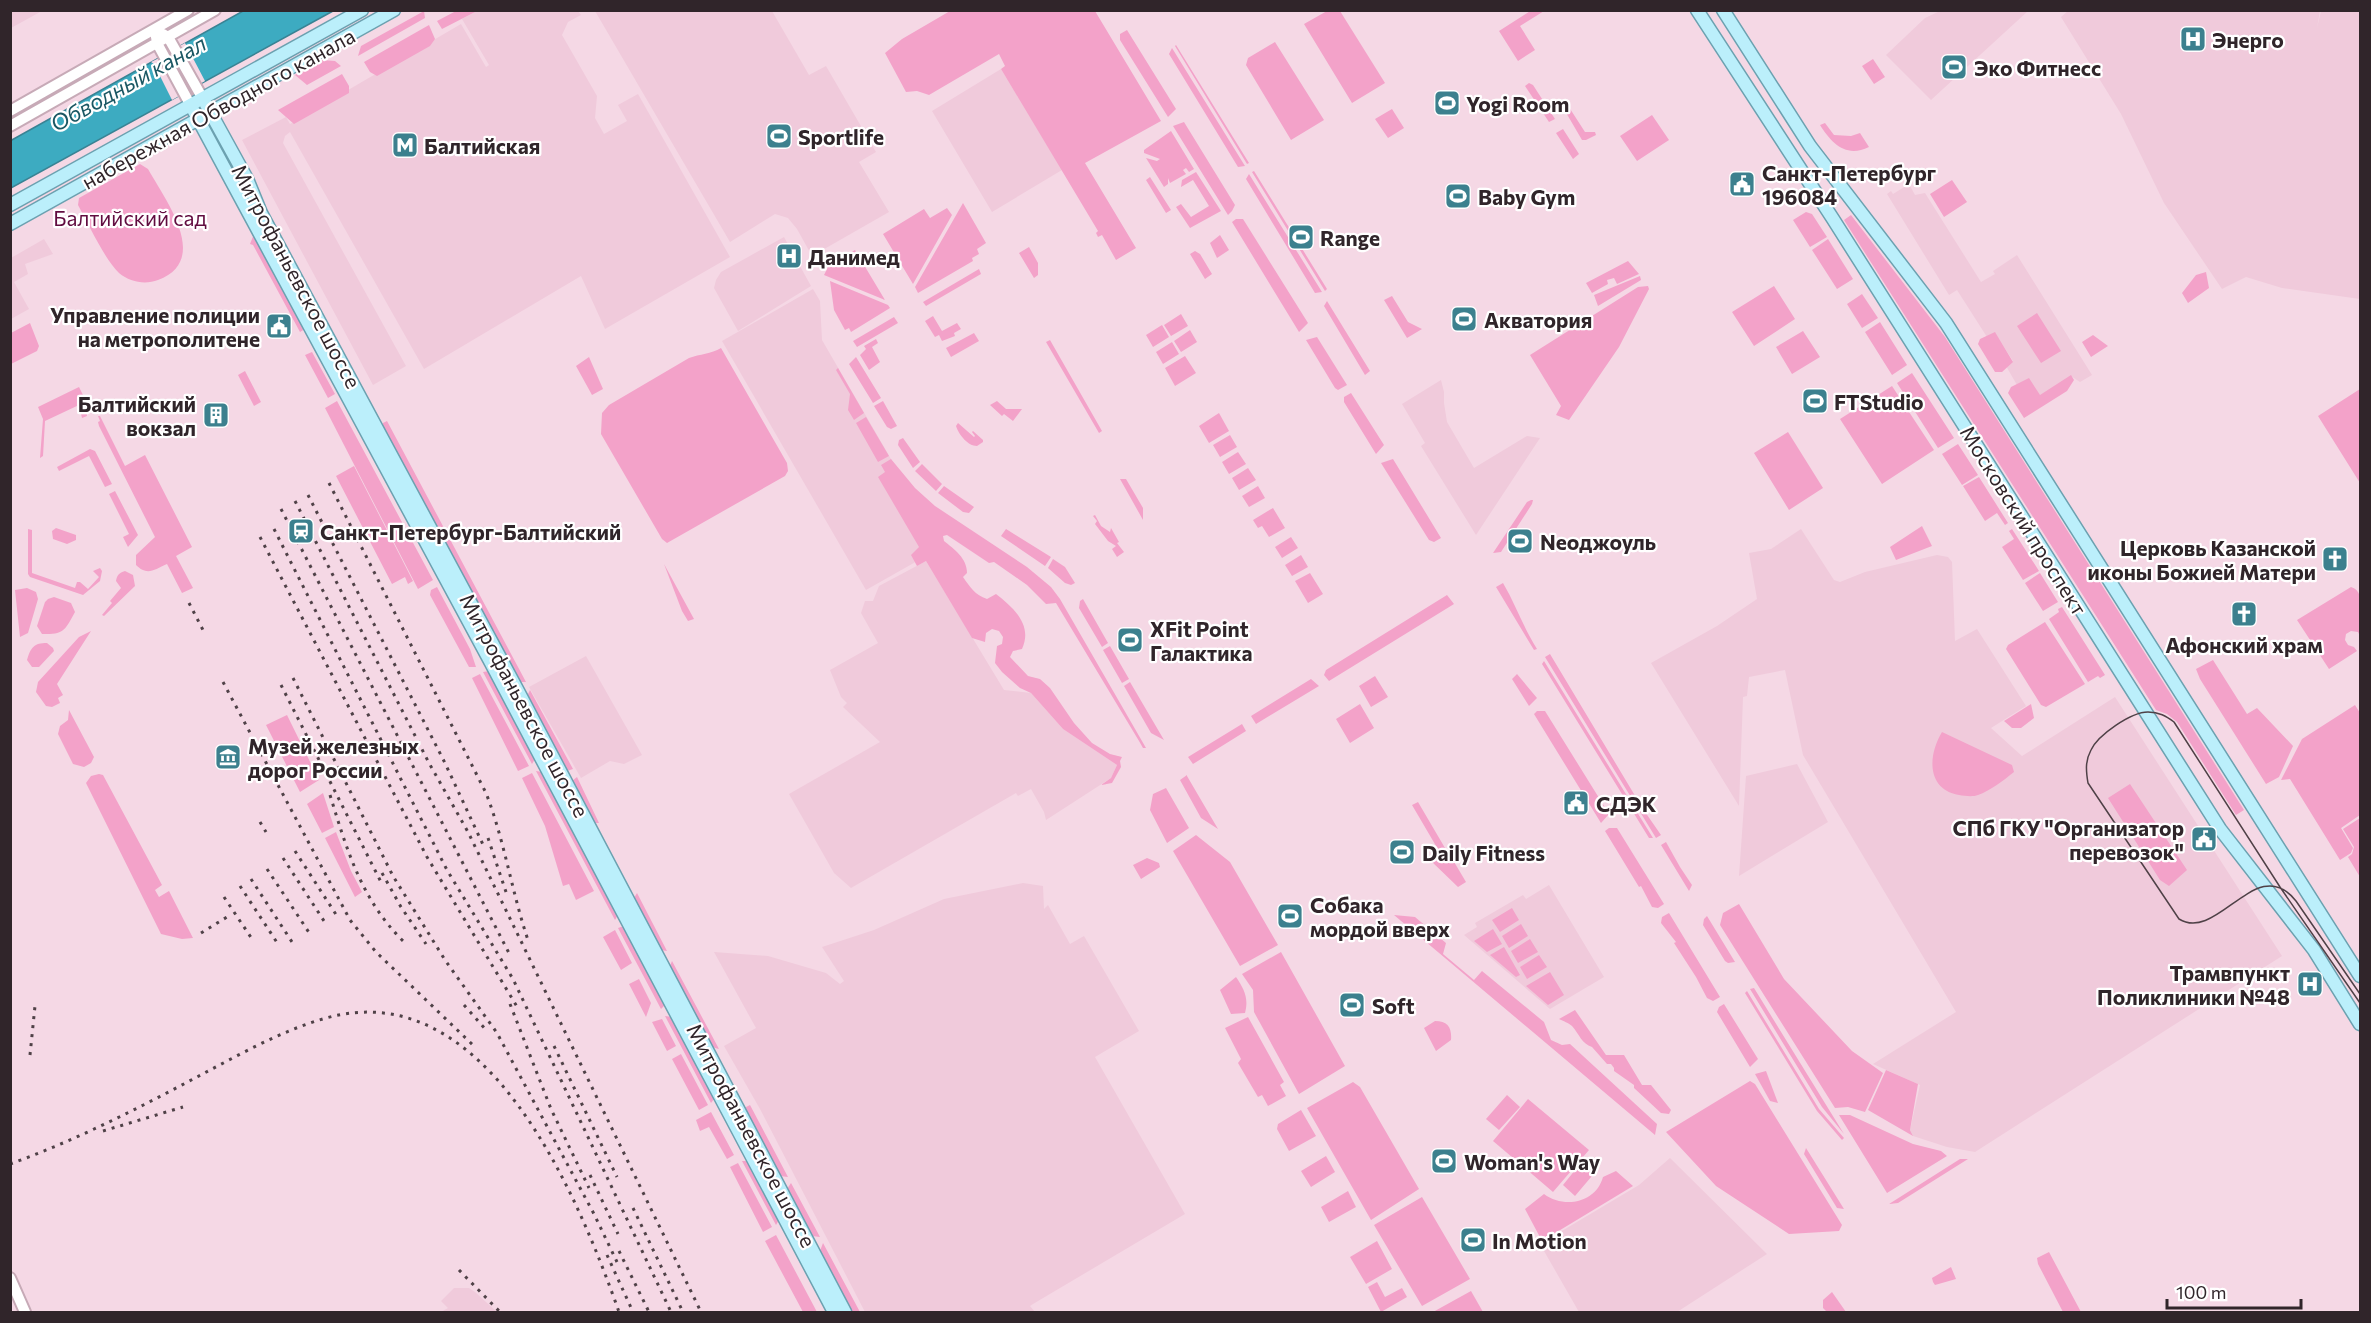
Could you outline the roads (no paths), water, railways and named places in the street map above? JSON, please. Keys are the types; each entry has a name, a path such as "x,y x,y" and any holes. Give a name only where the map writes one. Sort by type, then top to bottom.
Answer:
{"main road":[{"path":"10,111 188,10"},
{"path":"10,126 215,10"},
{"name":"набережная Обводного канала","path":"12,210 197,102 362,10"},
{"name":"набережная Обводного канала","path":"12,210 199,120 394,10"},
{"name":"Московский проспект","path":"1696,10 1833,219 2220,829 2314,950 2361,1024"},
{"name":"Московский проспект","path":"1723,10 1810,146 1946,323 2361,976"},
{"path":"155,29 168,37 175,49 195,87 197,102"},
{"path":"155,29 157,43 184,93 197,102"},
{"name":"Митрофаньевское шоссе","path":"197,102 210,114 247,178 272,232 845,1312"},
{"name":"Митрофаньевское шоссе","path":"197,102 199,120 486,654 834,1312"},
{"path":"10,1278 25,1312"}],"water":[{"name":"Обводный канал","path":"243,11 333,11 11,188 10,141"}],"tram line":[{"path":"2360,994 2296,901 2281,888 2267,886 2252,891 2208,919 2194,923 2179,919 2088,783 2086,770 2088,758 2100,738 2124,720 2141,713 2159,714 2174,722 2280,887 2360,1003"}],"railway":[{"path":"329,483 486,793 529,943"},
{"path":"308,495 445,763 485,849"},
{"path":"295,501 429,763 468,832 701,1312"},
{"path":"281,509 511,957"},
{"path":"274,529 447,870 513,979 671,1312"},
{"path":"260,537 427,857 519,1010"},
{"path":"189,603 203,630"},
{"path":"293,678 393,876 445,960 497,1033 594,1214 617,1262"},
{"path":"223,682 350,920 376,952 474,1046"},
{"path":"281,685 381,882"},
{"path":"330,795 357,873 376,908 403,941"},
{"path":"260,822 266,832"},
{"path":"488,838 507,895"},
{"path":"295,851 337,916"},
{"path":"283,858 326,924"},
{"path":"267,869 310,934"},
{"path":"382,873 426,944"},
{"path":"251,879 294,945"},
{"path":"240,886 278,944"},
{"path":"224,897 252,939"},
{"path":"201,933 227,917"},
{"path":"510,1004 551,1109 589,1188"},
{"path":"464,1005 487,1031"},
{"path":"30,1055 35,1006"},
{"path":"10,1164 104,1124 275,1037 309,1023 326,1018 383,1013 434,1029 479,1061 517,1105 551,1156 579,1211 619,1312"},
{"path":"554,1046 617,1177"},
{"path":"103,1131 183,1107"},
{"path":"590,1175 618,1234"},
{"path":"633,1208 683,1312"},
{"path":"619,1251 649,1312"},
{"path":"607,1255 633,1312"},
{"path":"459,1270 500,1312"}],"place":[{"name":"Энерго","path":"2193,39"},
{"name":"Эко Фитнесс","path":"1954,67"},
{"name":"Yogi Room","path":"1447,103"},
{"name":"Sportlife","path":"779,136"},
{"name":"Балтийская","path":"405,145"},
{"name":"Санкт-Петербург 196084","path":"1742,184"},
{"name":"Baby Gym","path":"1458,196"},
{"name":"Range","path":"1301,237"},
{"name":"Данимед","path":"789,256"},
{"name":"Акватория","path":"1464,319"},
{"name":"Управление полиции на метрополитене","path":"279,326"},
{"name":"FTStudio","path":"1815,401"},
{"name":"Балтийский вокзал","path":"216,415"},
{"name":"Санкт-Петербург-Балтийский","path":"301,531"},
{"name":"Neoджоуль","path":"1520,541"},
{"name":"Церковь Казанской иконы Божией Матери","path":"2335,559"},
{"name":"Афонский храм","path":"2244,614"},
{"name":"XFit Point Галактика","path":"1130,640"},
{"name":"Музей железных дорог России","path":"228,757"},
{"name":"СДЭК","path":"1576,803"},
{"name":"СПб ГКУ \"Организатор перевозок\"","path":"2204,839"},
{"name":"Daily Fitness","path":"1402,852"},
{"name":"Собака мордой вверх","path":"1290,916"},
{"name":"Трамвпункт Поликлиники №48","path":"2310,984"},
{"name":"Soft","path":"1352,1005"},
{"name":"Woman's Way","path":"1444,1161"},
{"name":"In Motion","path":"1473,1240"}],"park label":[{"name":"Балтийский сад","path":"130,217"}]}
